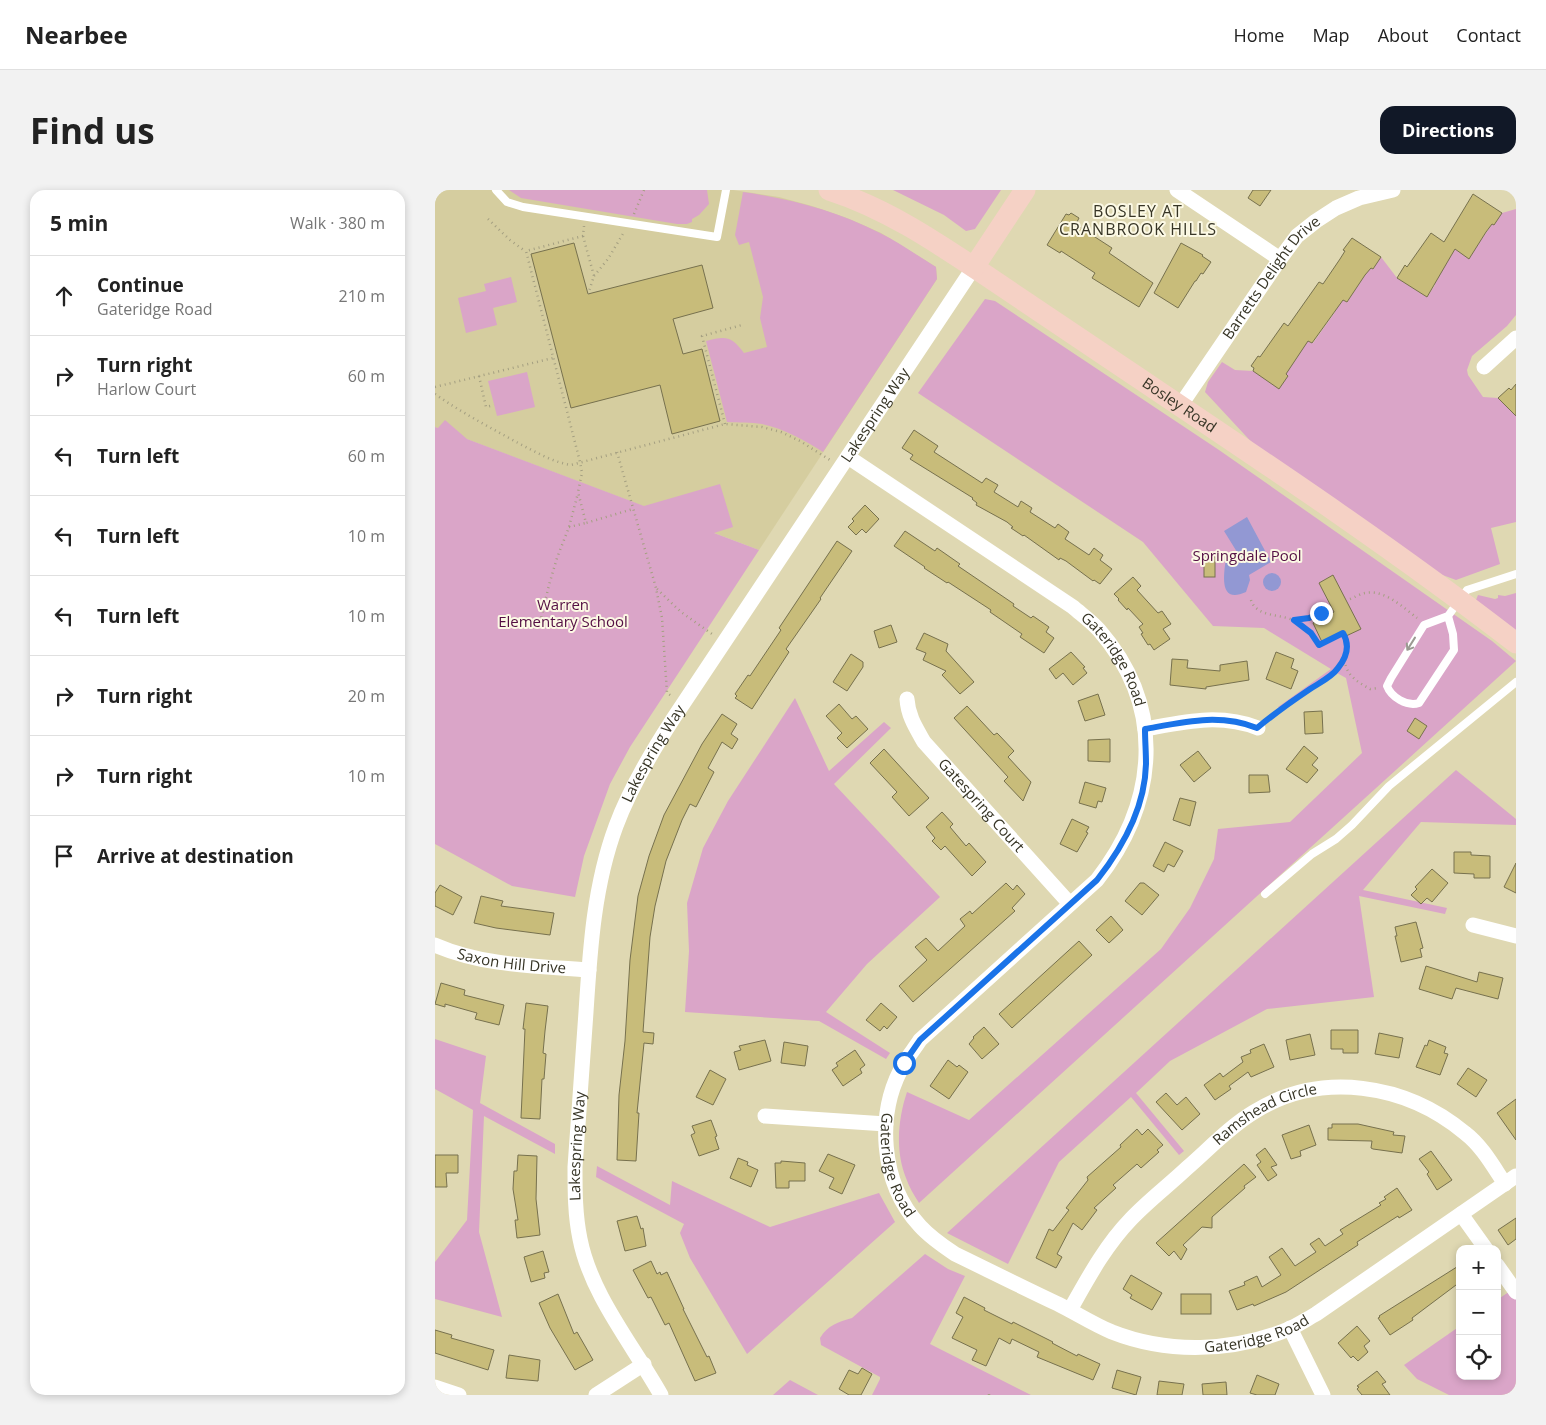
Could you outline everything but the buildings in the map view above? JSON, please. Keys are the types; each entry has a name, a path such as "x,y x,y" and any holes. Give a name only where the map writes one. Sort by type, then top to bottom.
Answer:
{"street":[{"name":"Bosley Road","path":"829,190 899,220 974,268 1378,540 1454,608 1516,644"},
{"name":"Lakespring Way","path":"661,1395 644,1364 603,1300 591,1273 581,1241 575,1206 575,1167 589,970 597,898 605,860 616,826 649,756 1025,190"},
{"path":"1177,190 1279,259"},
{"name":"Barretts Delight Drive","path":"1180,406 1279,259 1297,236 1336,208 1359,198 1393,190"},
{"path":"1484,366 1516,338"},
{"name":"Gateridge Road","path":"845,462 1073,607 1098,629 1115,651 1129,677 1139,703 1145,729 1146,765 1135,816 1113,859 1097,880 920,1040 904,1063 895,1082 886,1124 888,1163 894,1184 904,1204 919,1225 936,1242 955,1254 1111,1332 1170,1346 1200,1348 1231,1345 1262,1338 1290,1328 1316,1314 1510,1180"},
{"name":"Gatespring Court","path":"907,699 908,710 913,723 924,742 1070,904"},
{"path":"1145,729 1208,719 1231,720 1257,728"},
{"path":"1473,925 1516,936"},
{"name":"Saxon Hill Drive","path":"435,945 473,957 507,964 589,970"},
{"name":"Ramshead Circle","path":"1070,1310 1110,1244 1131,1219 1230,1129 1255,1111 1284,1098 1314,1088 1348,1086 1383,1091 1414,1101 1441,1115 1467,1134 1510,1180"},
{"path":"765,1116 886,1124"},
{"path":"1461,1214 1482,1245"},
{"path":"1501,1271 1516,1292"},
{"path":"1290,1328 1323,1395"},
{"path":"596,1395 644,1364"},
{"path":"435,1387 459,1395"}],"lane":[{"path":"497,190 507,202 523,207 717,237 725,190"},
{"path":"1454,608 1454,650 1419,703 1408,704 1389,693 1387,686 1426,624 1454,608 1467,590 1516,574"},
{"path":"1265,894 1312,854 1336,839 1389,786 1516,682"}],"path":[{"path":"588,294 594,276 608,259 630,224 644,190"},
{"path":"585,217 583,236 594,276"},
{"path":"488,219 510,240 526,251 581,462 582,473 578,492 569,527 557,558 539,627"},
{"path":"526,251 583,236"},
{"path":"725,424 702,336 741,325"},
{"path":"435,387 553,358"},
{"path":"479,376 487,407 494,405"},
{"path":"435,394 464,414 546,458 562,464 571,465 725,424 781,432 845,462"},
{"path":"617,452 656,588 662,618 667,693 683,704"},
{"path":"578,492 586,523"},
{"path":"569,527 633,509"},
{"path":"656,588 681,612 724,642"},
{"path":"1350,599 1365,593 1376,592 1387,597 1426,624"},
{"path":"1251,600 1255,607 1264,613 1294,620 1309,618 1330,609"},
{"path":"1294,620 1311,633 1319,645 1343,633 1348,647 1345,666 1355,680 1370,689 1387,686"},
{"path":"1257,728 1277,711 1337,670 1345,659"}],"shaded area":[{"path":"435,190 733,190 779,197 847,218 881,233 936,267 937,279 759,550 435,427"}],"green space":[{"path":"509,190 707,190 709,204 699,215 692,219 692,222 677,224 521,198"},
{"path":"893,190 1001,190 975,229 966,231 944,215"},
{"path":"743,192 796,202 847,218 902,245 936,267 937,279 823,452 794,435 770,426 758,423 727,422 706,341 719,338 732,340 744,353 767,347 760,318 763,297 749,242 739,245 735,235"},
{"path":"1516,209 1516,315 1507,326 1472,356 1467,370 1468,375 1483,397 1498,398 1516,416 1516,522 1491,528 1500,564 1456,580 1437,573 1257,448 1205,392 1208,382 1222,362 1235,370 1253,371 1279,388 1285,374 1307,340 1313,343 1342,299 1347,302 1370,268 1373,269 1381,257 1397,278 1427,297 1435,285 1432,283 1455,249 1469,258 1491,223 1494,225 1502,213"},
{"path":"511,277 517,302 493,308 497,325 466,333 458,298 486,291 484,284"},
{"name":"Springdale Pool","path":"985,299 995,301 1219,450 1492,641 1516,661 919,1203 907,1181 900,1157 901,1113 907,1092 969,1120 1161,949 1190,908 1214,859 1218,829 1290,822 1362,753 1346,678 1337,673 1282,711 1278,707 1331,669 1264,628 1213,626 1143,542 918,393"},
{"path":"527,372 535,407 497,416 488,381"},
{"name":"Warren Elementary School","path":"445,420 467,439 644,506 720,484 733,527 714,533 759,550 630,747 610,784 584,856 575,897 512,886 435,844 435,427 438,428"},
{"path":"1516,593 1516,631 1476,600 1478,595 1495,599 1498,598 1498,595 1505,596"},
{"path":"795,698 829,771 884,722 891,728 834,784 940,897 867,964 826,1012 890,1053 886,1059 819,1021 685,1012 689,951 687,903 703,848 728,801"},
{"path":"1456,770 1516,819 1516,825 1421,822 1363,890 1447,908 1445,914 1359,896 1374,997 1267,1009 1170,1061 1136,1093 1184,1151 1179,1155 1131,1097 1059,1162 1008,1264 947,1233"},
{"path":"435,1039 486,1056 480,1103 555,1144 555,1154 484,1116 479,1232 502,1317 435,1299 435,1262 467,1220 473,1110 435,1089"},
{"path":"597,1166 670,1205 672,1181 770,1227 879,1193 895,1222 747,1354 690,1258 680,1233 684,1224 596,1177"},
{"path":"925,1254 948,1269 965,1276 930,1344 1031,1395 872,1395 880,1377 821,1345 820,1338 826,1330 852,1318"},
{"path":"1516,1287 1516,1395 1449,1395 1417,1379 1404,1365 1456,1329 1456,1380 1501,1380 1501,1297"},
{"path":"790,1380 818,1395 773,1395"}],"water":[{"path":"1247,517 1271,562 1249,575 1250,580 1246,592 1237,595 1231,594 1225,586 1224,571 1226,558 1237,552 1224,531"},
{"path":"1268,573 1276,573 1281,578 1279,589 1268,591 1263,586 1263,578"}],"district":[{"name":"BOSLEY AT CRANBROOK HILLS","path":"1138,220"}],"route":[{"path":"904,1063 920,1040 1097,880 1113,859 1135,816 1141,794 1146,765 1145,729 1208,719 1231,720 1246,723 1257,728 1277,711 1337,670 1345,659 1348,647 1343,633 1319,645 1311,633 1294,620 1309,618 1321,613"}]}
